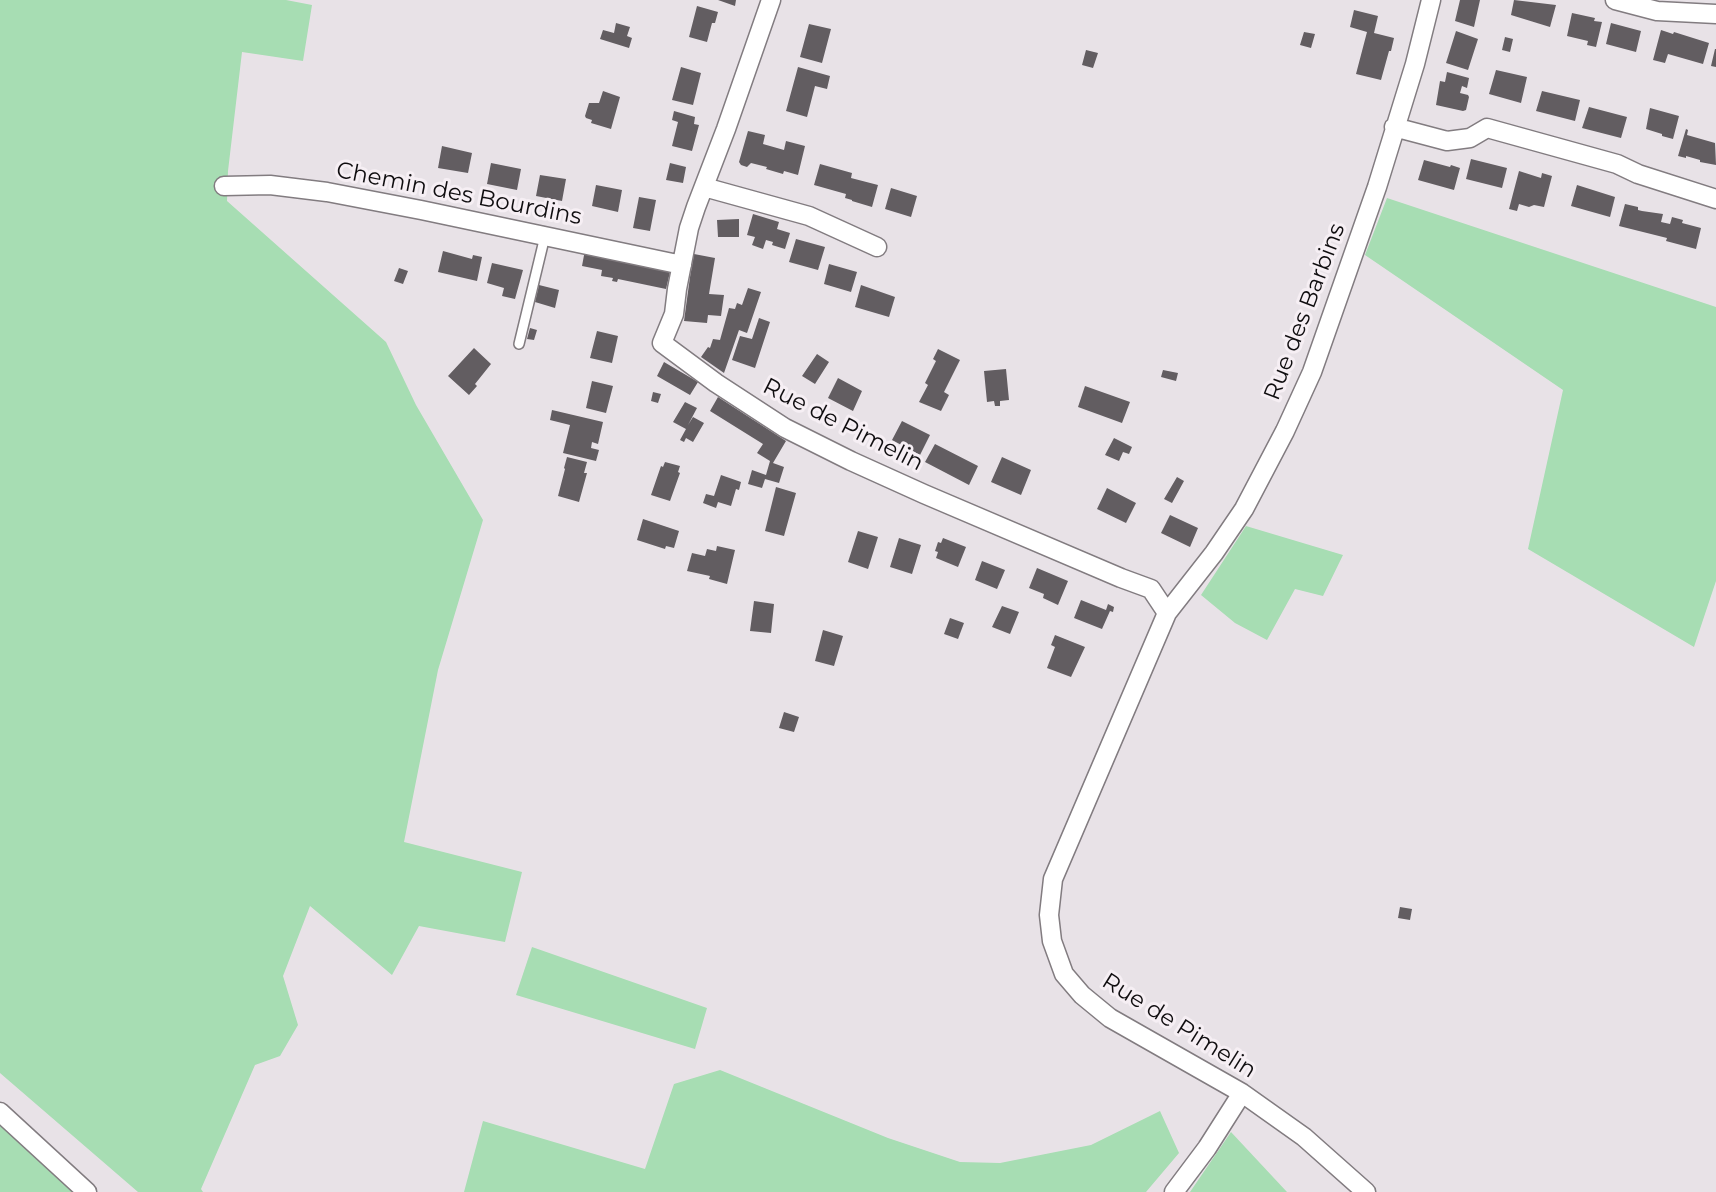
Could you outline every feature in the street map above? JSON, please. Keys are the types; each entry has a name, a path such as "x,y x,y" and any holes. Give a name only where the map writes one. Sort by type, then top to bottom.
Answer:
{"street":[{"name":"Rue de Pimelin","path":"771,0 689,228 674,314 662,343 716,383 785,428 851,461 1121,578 1179,596"},
{"name":"Rue des Barbins","path":"1167,613 1244,509 1312,372 1377,187 1415,64 1431,0"},
{"path":"1615,0 1657,11 1716,13"},
{"path":"1394,127 1447,141 1470,138 1487,128 1617,164 1638,174 1716,199"},
{"name":"Chemin des Bourdins","path":"223,186 270,185 314,190 682,265"},
{"path":"704,187 809,216 877,247"},
{"path":"1151,589 1167,613"},
{"name":"Rue de Pimelin","path":"1167,613 1054,879 1049,915 1052,941 1064,974 1082,995 1110,1018 1242,1093 1304,1137 1366,1192"},
{"path":"1174,1192 1207,1148 1242,1093"},
{"path":"0,1112 88,1192"}],"lane":[{"path":"519,344 545,236"}],"green space":[{"path":"0,0 286,0 312,5 303,61 242,52 227,201 386,342 416,405 483,520 438,670 404,842 522,872 505,942 419,926 392,975 310,906 283,976 298,1025 280,1056 255,1065 201,1189 203,1192 138,1192 0,1073"},
{"path":"1387,198 1716,307 1716,581 1694,647 1528,549 1563,390 1365,255"},
{"path":"1246,526 1343,555 1323,596 1295,589 1267,640 1235,623 1201,595"},
{"path":"532,947 707,1008 695,1049 516,995"},
{"path":"720,1070 888,1138 960,1162 1000,1163 1091,1145 1160,1111 1179,1153 1146,1192 464,1192 483,1121 645,1169 674,1084"},
{"path":"0,1125 75,1192 0,1192"},
{"path":"1231,1132 1287,1192 1190,1192"}],"building":[{"path":"718,0 736,0 735,6"},
{"path":"1460,0 1480,0 1474,27 1455,21"},
{"path":"1514,0 1556,5 1550,27 1511,15"},
{"path":"697,6 718,12 707,42 689,37"},
{"path":"1354,10 1378,16 1374,33 1394,38 1381,80 1356,74 1367,32 1350,27"},
{"path":"1572,13 1602,22 1596,47 1587,45 1588,41 1567,36"},
{"path":"616,23 630,27 627,36 632,38 629,48 600,39 603,30 614,33"},
{"path":"1611,23 1641,31 1636,52 1606,44"},
{"path":"809,24 831,29 822,63 800,57"},
{"path":"1661,30 1709,43 1703,64 1668,54 1665,63 1653,60"},
{"path":"1456,31 1478,39 1468,70 1446,63"},
{"path":"1304,32 1315,34 1311,48 1300,45"},
{"path":"1505,37 1513,39 1510,52 1502,50"},
{"path":"1716,49 1716,67 1711,66"},
{"path":"1086,50 1098,53 1093,68 1082,65"},
{"path":"681,67 701,73 693,105 672,100"},
{"path":"798,67 830,76 827,89 815,86 807,117 786,111"},
{"path":"1496,70 1527,77 1521,103 1489,94"},
{"path":"1447,72 1469,78 1467,88 1462,86 1460,93 1469,97 1466,110 1436,105 1440,81 1445,82"},
{"path":"603,91 620,97 611,129 591,123 592,120 585,116 589,103 599,103"},
{"path":"1542,91 1580,100 1575,121 1536,111"},
{"path":"1589,107 1627,117 1621,138 1582,128"},
{"path":"1650,108 1679,116 1673,139 1646,129"},
{"path":"674,111 695,117 694,124 699,125 692,151 672,146 678,122 672,120"},
{"path":"1686,129 1687,135 1715,143 1716,165 1678,156"},
{"path":"748,131 765,135 763,144 784,150 786,141 805,146 798,175 784,171 783,174 751,163 747,167 741,165 739,162"},
{"path":"442,146 472,153 468,173 438,168"},
{"path":"1471,159 1507,168 1502,188 1466,179"},
{"path":"1424,160 1460,168 1454,190 1418,180"},
{"path":"491,163 521,169 517,190 487,184"},
{"path":"670,163 686,167 683,183 666,180"},
{"path":"820,164 852,173 851,178 878,185 872,207 845,198 846,194 814,185"},
{"path":"1519,171 1541,178 1542,173 1552,176 1544,207 1519,204 1517,211 1509,209"},
{"path":"540,175 566,179 562,201 536,196"},
{"path":"596,185 622,190 618,212 592,206"},
{"path":"1577,185 1615,197 1610,217 1571,206"},
{"path":"891,188 917,196 911,217 885,209"},
{"path":"639,197 656,200 650,231 633,228"},
{"path":"1625,204 1638,207 1638,210 1663,214 1661,222 1670,224 1672,217 1701,228 1696,249 1666,241 1667,238 1619,226"},
{"path":"753,214 779,222 777,229 790,233 785,249 766,240 763,249 752,245 755,237 747,235"},
{"path":"739,219 739,237 718,237 717,220"},
{"path":"796,239 825,247 818,270 789,262"},
{"path":"585,250 671,268 666,289 618,279 617,282 612,281 613,278 601,276 602,270 582,266"},
{"path":"443,251 472,259 473,255 482,257 477,281 438,272"},
{"path":"694,254 715,258 709,294 724,295 721,316 708,315 707,323 684,321"},
{"path":"492,263 523,270 515,299 502,296 504,288 487,283"},
{"path":"829,264 857,272 851,292 824,284"},
{"path":"399,268 408,271 403,284 394,281"},
{"path":"539,285 559,290 555,308 535,302"},
{"path":"861,285 895,297 889,317 855,307"},
{"path":"748,288 761,292 747,333 739,330 724,373 701,357 708,347 710,348 713,339 720,340 729,308 735,309 737,303 742,305"},
{"path":"759,318 770,322 755,368 732,360 740,336 752,339"},
{"path":"530,328 537,330 534,340 527,339"},
{"path":"597,331 618,336 612,363 590,358"},
{"path":"474,348 491,364 469,395 448,376"},
{"path":"938,349 960,360 944,392 949,395 941,411 919,402 928,385 925,383 936,361 933,359"},
{"path":"817,354 829,362 815,384 802,376"},
{"path":"664,362 698,382 690,395 657,376"},
{"path":"1006,369 1009,400 1000,401 1000,406 995,406 994,401 987,402 984,371"},
{"path":"1163,370 1178,373 1176,381 1161,377"},
{"path":"838,378 862,391 853,411 828,398"},
{"path":"592,381 613,386 606,413 586,408"},
{"path":"1085,386 1130,402 1122,423 1078,407"},
{"path":"653,392 661,394 658,403 651,401"},
{"path":"718,397 786,441 773,463 784,467 779,483 765,479 762,488 748,484 752,470 766,475 770,461 757,453 763,444 710,411"},
{"path":"685,402 697,408 688,425 693,417 704,423 693,442 686,438 684,442 680,440 686,429 673,422"},
{"path":"552,410 603,422 598,444 592,442 591,448 599,450 596,461 563,453 570,425 550,420"},
{"path":"902,421 930,435 920,455 892,440"},
{"path":"1114,438 1132,447 1129,454 1123,452 1119,461 1105,455"},
{"path":"935,444 978,466 969,485 925,462"},
{"path":"567,457 587,462 584,473 587,473 579,502 558,496"},
{"path":"1002,457 1031,470 1021,495 991,482"},
{"path":"665,462 680,466 670,501 651,495 661,466 663,467"},
{"path":"721,475 741,482 731,506 718,502 716,508 703,503 706,494 714,496"},
{"path":"1177,477 1184,481 1172,503 1164,499"},
{"path":"776,487 796,493 784,536 765,531"},
{"path":"1107,488 1136,503 1126,523 1097,509"},
{"path":"1170,515 1198,528 1190,547 1161,533"},
{"path":"643,519 679,531 674,548 666,546 665,549 637,540"},
{"path":"858,531 878,537 868,569 848,562"},
{"path":"899,538 921,545 912,574 890,567"},
{"path":"943,538 966,547 958,567 936,558 938,542 941,543"},
{"path":"717,546 735,550 727,584 709,579 710,576 687,571 692,553 705,556 707,549 716,551"},
{"path":"982,561 1005,570 997,589 975,580"},
{"path":"1037,568 1068,581 1058,605 1043,598 1044,594 1029,588"},
{"path":"1081,600 1106,610 1108,604 1114,607 1102,629 1074,618"},
{"path":"754,601 774,604 771,633 750,631"},
{"path":"1002,606 1019,612 1010,634 992,627"},
{"path":"950,618 964,623 958,639 944,634"},
{"path":"823,630 843,636 834,666 815,661"},
{"path":"1055,635 1085,647 1071,677 1047,668 1055,647 1051,645"},
{"path":"784,712 799,717 794,732 779,728"},
{"path":"1400,907 1412,909 1410,920 1398,918"}]}
